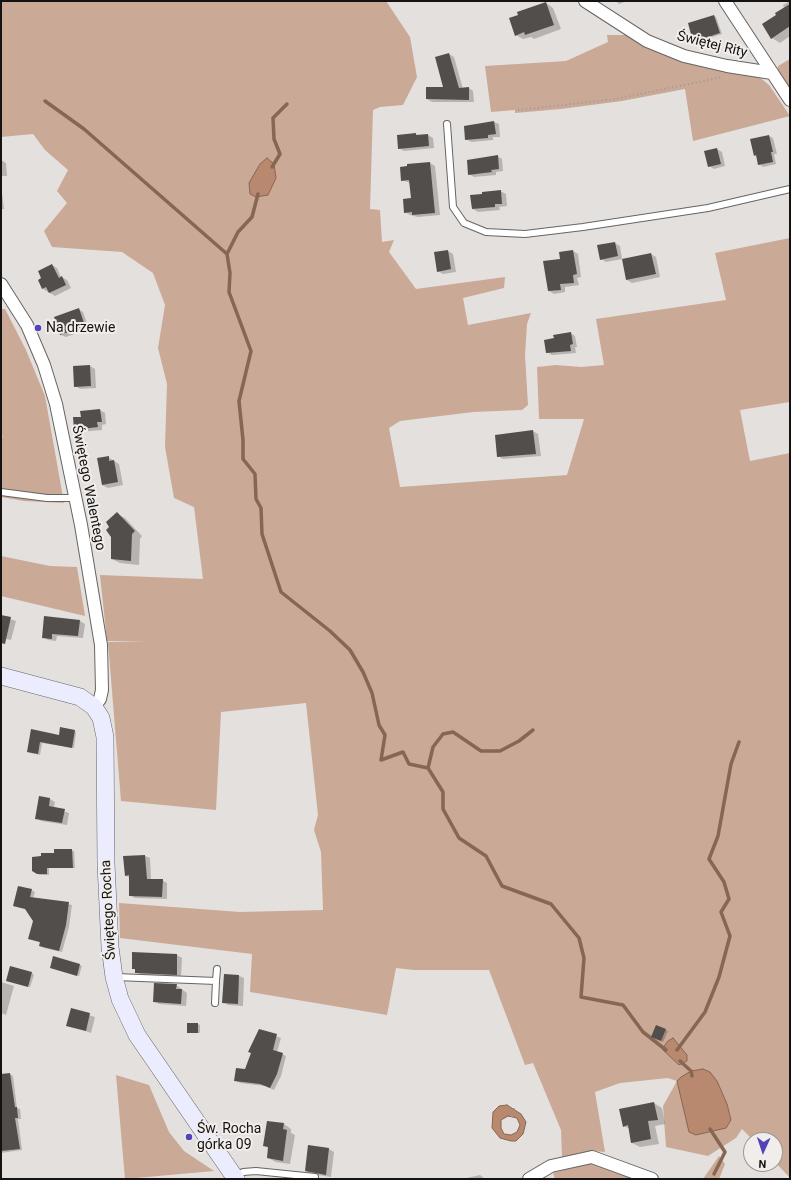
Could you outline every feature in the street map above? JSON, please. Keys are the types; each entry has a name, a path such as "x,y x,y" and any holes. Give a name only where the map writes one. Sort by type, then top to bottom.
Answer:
{"street":[{"name":"Świętej Rity","path":"585,1 647,41 684,56 737,68 772,73"},
{"path":"725,1 790,100"},
{"name":"Świętego Walentego","path":"1,284 27,325 44,365 54,398 75,498 103,656 102,690 100,699 94,707"},
{"path":"1,676 71,694 80,697 94,707"},
{"name":"Świętego Rocha","path":"94,707 102,722 105,737 107,901 114,977 120,1000 136,1035 235,1178"},
{"path":"529,1179 551,1166 592,1156 652,1179"}],"lane":[{"path":"447,124 453,206 464,223 486,232 525,234 583,227 708,208 790,189"},
{"path":"1,492 40,498 75,498"},
{"path":"215,1004 217,969"},
{"path":"114,977 216,981"},
{"path":"235,1178 243,1172 256,1171 315,1177"}],"path":[{"path":"518,110 616,99 725,77 737,68"},
{"path":"512,1117 514,1108"}],"shaded area":[{"path":"1,1 386,1 410,37 417,77 403,105 380,107 373,110 370,209 380,210 382,242 394,240 389,252 416,289 505,277 504,288 463,298 468,325 531,313 527,324 525,355 528,405 522,410 473,412 400,421 389,428 400,487 567,475 584,419 539,419 537,367 556,365 581,367 604,365 596,319 726,300 715,253 790,238 790,402 740,410 750,461 790,453 790,1178 783,1171 783,1132 745,1132 742,1129 736,1138 708,1156 666,1147 663,1106 677,1081 668,1078 620,1083 595,1092 605,1152 593,1151 562,1157 561,1130 533,1063 525,1065 489,970 414,970 396,968 387,1015 250,992 252,954 120,938 119,903 240,912 323,910 321,852 314,830 318,815 306,703 221,712 216,810 121,801 108,642 148,641 107,641 100,575 203,579 194,507 174,498 165,447 167,384 158,348 165,305 153,273 122,252 52,247 44,231 67,203 57,191 68,170 45,150 33,134 1,137"},
{"path":"607,35 629,35 641,44 706,67 758,76 769,85 790,116 693,141 685,89 622,101 561,109 515,113 515,110 491,112 485,66 566,61 608,42"},
{"path":"790,59 790,90 778,73 778,66"},
{"path":"267,158 274,164 276,178 268,195 256,197 250,194 249,183 260,164"},
{"path":"1,309 5,309 26,350 45,396 64,503 24,501 1,497 1,440 3,436 1,435"},
{"path":"1,556 50,566 77,567 85,616 1,596"},
{"path":"673,1038 687,1055 687,1061 679,1065 662,1049 668,1041"},
{"path":"703,1069 710,1072 717,1081 727,1104 731,1120 726,1128 696,1135 689,1132 677,1081 691,1071"},
{"path":"116,1075 149,1085 169,1132 184,1151 214,1171 125,1179"},
{"path":"507,1105 521,1114 526,1122 523,1134 516,1141 500,1138 492,1128 493,1112 499,1106","holes":["508,1116 517,1118 520,1125 517,1132 511,1135 504,1134 501,1128 501,1120"]},
{"path":"719,1156 725,1164 719,1179 703,1179"},
{"path":"595,1161 641,1179 555,1179 553,1173"}],"building":[{"path":"546,2 554,25 525,35 524,32 515,36 509,18 518,15 517,12"},
{"path":"790,4 790,26 771,39 762,24 776,15 775,13"},
{"path":"714,15 720,33 693,42 688,23"},
{"path":"449,53 459,88 469,87 469,100 426,99 426,87 443,87 435,57"},
{"path":"494,121 496,134 488,135 488,138 465,140 464,126"},
{"path":"416,133 416,135 428,134 429,146 398,149 397,135"},
{"path":"769,135 773,152 771,152 773,162 758,165 750,139"},
{"path":"717,148 721,164 708,167 704,151"},
{"path":"498,155 499,169 491,170 492,172 468,175 467,160"},
{"path":"430,162 435,213 412,215 412,212 404,213 403,199 411,198 409,180 401,181 400,167 407,166 407,164"},
{"path":"501,190 502,204 495,204 495,207 472,209 470,195"},
{"path":"615,242 618,256 600,260 597,245"},
{"path":"448,250 451,269 437,272 434,252"},
{"path":"573,250 577,274 573,275 574,283 560,284 561,290 548,291 543,261 560,259 559,252"},
{"path":"651,253 656,274 626,280 622,259"},
{"path":"52,264 59,278 62,276 66,285 49,293 46,287 42,289 38,280 41,278 38,271"},
{"path":"79,308 85,326 60,335 54,317"},
{"path":"571,332 573,344 570,345 571,351 546,353 544,340 554,338 553,335"},
{"path":"90,365 91,386 74,387 73,366"},
{"path":"100,409 102,422 97,422 98,427 74,430 73,417 81,417 80,411"},
{"path":"533,430 536,454 497,457 495,435"},
{"path":"109,456 109,461 114,460 118,482 102,485 97,458"},
{"path":"117,512 135,531 132,534 131,561 111,559 111,537 106,530 109,527 106,522"},
{"path":"1,615 11,617 5,644 1,643"},
{"path":"44,616 80,620 78,636 52,634 52,639 42,638"},
{"path":"60,727 75,730 72,748 40,742 38,754 27,752 31,729 59,735"},
{"path":"39,796 50,798 49,806 65,809 62,823 35,819"},
{"path":"54,849 72,849 73,868 47,868 47,874 37,874 32,871 32,857 41,856 41,853 54,853"},
{"path":"145,855 147,879 163,879 162,897 129,896 129,875 125,876 123,856"},
{"path":"18,886 32,889 30,897 69,902 66,925 59,951 39,946 40,942 28,939 33,921 25,909 13,906"},
{"path":"132,952 177,954 177,975 135,973 135,969 132,969"},
{"path":"53,956 80,964 77,976 50,968"},
{"path":"10,966 32,972 28,987 6,981"},
{"path":"224,974 239,975 238,1004 222,1003"},
{"path":"154,983 177,984 176,989 182,989 181,1004 153,1002"},
{"path":"71,1008 90,1013 86,1031 66,1026"},
{"path":"187,1023 198,1023 198,1033 187,1033"},
{"path":"656,1025 666,1029 661,1041 651,1037"},
{"path":"259,1029 277,1034 273,1050 283,1053 277,1074 270,1088 260,1084 234,1081 236,1068 245,1069 251,1053 248,1052"},
{"path":"10,1073 15,1107 17,1107 18,1118 15,1118 20,1149 1,1151 1,1074"},
{"path":"654,1102 658,1120 648,1121 651,1139 631,1143 628,1125 623,1127 619,1109"},
{"path":"267,1121 284,1123 283,1129 287,1130 283,1161 267,1158 268,1147 263,1146"},
{"path":"308,1145 329,1148 326,1175 305,1171"}],"waterway":[{"path":"45,101 84,129 227,254"},
{"path":"272,167 280,154 274,139 273,118 287,104"},
{"path":"258,194 252,217 238,232 227,254 230,273 229,292 251,351 239,401 243,440 243,459 255,474 256,499 261,508 262,534 281,592 330,631 350,650 363,672 372,693 379,725 385,735 381,760 403,752 409,764 428,768 443,792 443,809 459,838 486,856 502,886 551,904 579,938 584,958 581,997 623,1005 643,1032 666,1050"},
{"path":"428,768 433,747 443,734 453,732 481,751 500,751 519,741 533,730"},
{"path":"677,1050 705,1012 719,977 730,936 721,912 729,899 724,882 709,859 718,836 731,764 739,742"},
{"path":"680,1061 691,1071 692,1076"},
{"path":"710,1129 725,1152 714,1174"}],"place":[{"name":"Na drzewie","path":"38,328"},
{"name":"Św. Rocha górka 09","path":"189,1137"}]}
